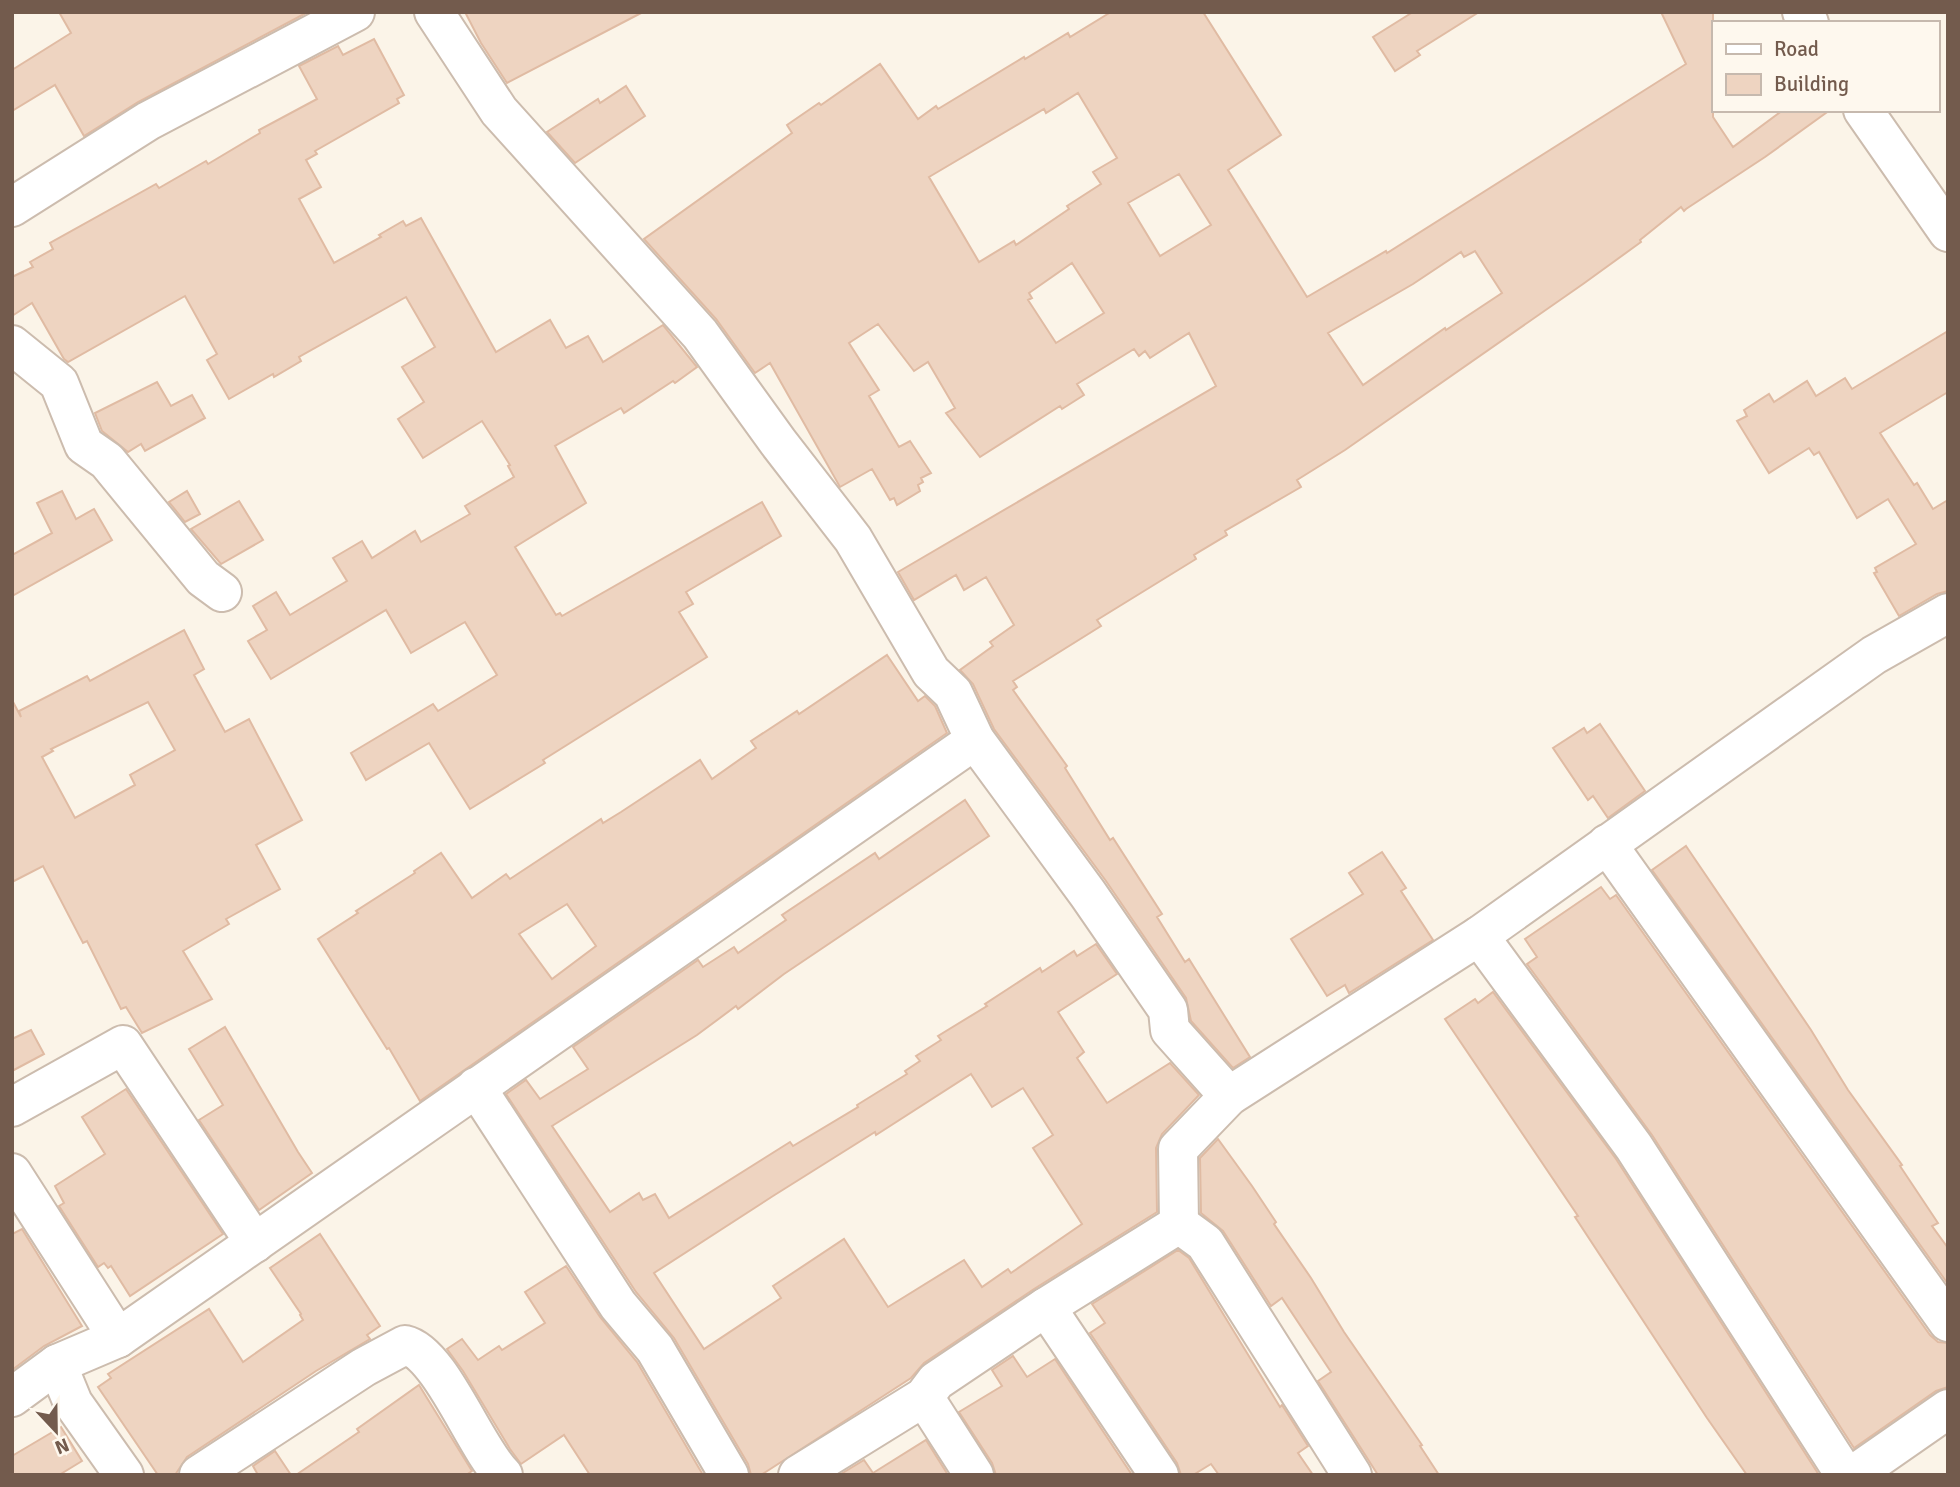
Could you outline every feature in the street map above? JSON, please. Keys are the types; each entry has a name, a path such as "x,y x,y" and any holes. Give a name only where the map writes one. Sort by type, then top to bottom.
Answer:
{"street":[{"path":"12,207 148,121 355,12"},
{"path":"434,12 499,111 700,334 853,539 931,672 953,693 975,740 1088,894 1168,1010 1170,1030 1229,1096"},
{"path":"1864,112 1948,232"},
{"path":"12,345 59,383 84,445 107,461 202,578 222,592"},
{"path":"1178,1224 1178,1149 1229,1096 1479,936 1874,654 1948,613"},
{"path":"12,1397 57,1364 118,1338 975,740"},
{"path":"1607,844 1948,1322"},
{"path":"1479,936 1634,1147 1844,1475"},
{"path":"12,1107 123,1045 255,1243"},
{"path":"476,1087 618,1305 655,1349 729,1475"},
{"path":"12,1174 118,1338"},
{"path":"798,1475 923,1397 936,1381 1046,1307 1178,1224"},
{"path":"1178,1224 1205,1243 1336,1469"},
{"path":"1046,1307 1159,1475"},
{"path":"199,1475 364,1367 405,1345 413,1347 432,1366 499,1474"},
{"path":"57,1364 73,1403 124,1475"},
{"path":"923,1397 974,1475"},
{"path":"1853,1475 1948,1409"}],"building":[{"path":"59,12 308,12 138,102 84,136 55,85 12,111 12,70 71,33"},
{"path":"465,12 643,12 507,83"},
{"path":"1111,12 1203,12 1281,135 1228,170 1307,297 1386,251 1387,253 1686,64 1661,12 1713,12 1712,112 1733,147 1780,112 1827,112 1684,211 1681,207 1640,240 1641,242 1583,284 1345,450 1297,480 1301,487 1225,531 1227,535 1194,555 1196,559 1097,620 1101,626 1013,681 1017,687 1013,690 1067,766 1065,768 1110,840 1113,838 1162,914 1157,917 1185,962 1189,959 1250,1057 1233,1068 1191,1021 1186,998 1106,881 994,729 973,684 960,670 993,646 990,642 1014,625 986,577 964,590 956,575 914,600 898,572 1216,386 1189,333 1150,358 1145,351 1139,356 1134,349 1077,384 1084,395 1062,409 1060,406 980,457 946,413 955,408 928,362 914,371 878,324 849,343 879,390 869,396 899,447 910,441 931,473 921,478 923,482 918,485 920,491 897,505 894,498 890,500 872,469 840,487 770,363 755,373 716,319 644,239 792,133 787,125 880,64 918,119 936,106 938,109 1068,33 1070,37","holes":["1078,93 1117,158 1093,172 1101,184 1067,206 1069,209 1016,245 1014,241 979,262 929,177 1044,109 1046,113","1179,174 1211,225 1160,256 1128,203","1475,251 1502,293 1446,330 1445,328 1363,385 1328,333 1413,284 1461,252 1464,257","1072,263 1104,313 1056,343 1028,300 1032,298 1029,293"]},
{"path":"1413,12 1479,12 1417,51 1420,55 1395,71 1373,37"},
{"path":"374,39 404,95 397,99 399,103 315,151 317,154 306,160 321,187 299,199 334,263 381,237 379,235 403,221 406,226 421,218 496,352 550,320 566,348 588,336 603,362 663,325 697,367 624,413 621,408 555,446 586,503 515,547 556,615 560,613 562,616 762,502 781,536 686,592 693,604 679,612 707,657 470,809 429,743 366,780 351,753 433,704 438,711 497,675 465,622 411,653 386,610 271,679 248,641 267,630 253,606 276,592 290,615 347,581 333,558 362,541 372,558 415,531 421,542 470,514 465,506 514,477 508,466 510,465 482,421 423,458 398,419 424,402 402,367 435,347 406,297 299,357 301,361 274,377 273,374 229,399 207,360 217,354 185,296 68,362 32,303 12,316 12,277 33,267 30,262 53,249 50,243 156,184 159,188 206,161 208,164 260,133 259,130 317,99 299,66 338,46 343,55"},
{"path":"626,86 645,116 575,163 547,132 598,99 600,103"},
{"path":"1948,331 1948,392 1880,433 1933,509 1948,500 1948,591 1937,594 1899,616 1874,573 1877,572 1875,568 1916,544 1888,499 1857,518 1819,452 1814,455 1809,448 1769,473 1737,421 1747,416 1744,410 1769,394 1774,402 1807,381 1816,396 1845,378 1852,389"},
{"path":"157,382 171,406 192,395 205,418 145,451 141,444 128,452 102,431 95,413"},
{"path":"62,491 76,519 94,509 112,540 12,596 12,555 52,533 37,503"},
{"path":"187,491 200,514 185,522 169,502"},
{"path":"239,501 263,540 221,564 191,529"},
{"path":"184,630 204,669 194,675 225,732 249,719 302,820 256,845 280,889 226,919 229,924 183,951 212,999 142,1033 126,1007 121,1009 87,941 83,943 43,866 12,882 12,700 21,717 19,711 87,676 90,681","holes":["148,702 175,750 130,775 135,785 75,818 42,757 53,751 51,749"]},
{"path":"887,655 918,701 925,696 935,706 947,733 420,1101 318,939 441,853 472,898 506,874 510,879 601,819 603,823 700,760 712,779 756,748 751,741 797,711 799,714","holes":["567,904 596,946 552,979 519,934"]},
{"path":"1600,724 1645,791 1608,818 1593,796 1588,800 1553,748 1584,728 1587,733"},
{"path":"965,800 989,836 784,974 738,1009 736,1006 697,1035 552,1126 610,1212 639,1193 643,1200 655,1194 669,1218 790,1142 793,1146 858,1107 857,1105 907,1074 905,1071 920,1061 916,1056 941,1040 938,1036 987,1006 985,1004 1040,968 1042,972 1074,951 1077,956 1096,944 1117,974 1058,1012 1084,1052 1077,1058 1107,1103 1170,1063 1199,1095 1162,1134 1156,1148 1157,1212 1034,1289 924,1363 911,1378 874,1402 761,1475 751,1475 748,1464 674,1338 636,1292 506,1094 526,1080 540,1099 588,1069 573,1047 698,960 703,967 734,947 738,953 786,920 782,915 875,853 879,859","holes":["971,1074 992,1107 1023,1088 1053,1135 1033,1148 1082,1224 1011,1273 1008,1269 982,1287 964,1260 888,1307 844,1239 773,1286 781,1298 704,1349 654,1273"]},
{"path":"1686,846 1811,1030 1848,1090 1902,1165 1900,1166 1938,1223 1932,1226 1948,1248 1948,1284 1652,870"},
{"path":"1382,852 1406,888 1401,891 1433,940 1349,993 1345,985 1327,996 1291,939 1363,894 1349,873"},
{"path":"1601,887 1610,899 1616,895 1930,1335 1938,1342 1948,1343 1948,1387 1936,1391 1854,1448 1652,1135 1527,964 1537,957 1525,939"},
{"path":"1493,992 1616,1159 1819,1475 1747,1475 1707,1418 1575,1217 1578,1216 1445,1019 1475,999 1478,1003"},
{"path":"225,1027 312,1173 259,1210 199,1120 223,1105 189,1049"},
{"path":"31,1030 44,1054 12,1071 12,1039"},
{"path":"126,1089 223,1234 130,1296 111,1266 108,1268 104,1263 98,1267 59,1206 64,1203 55,1186 105,1154 82,1117"},
{"path":"1218,1139 1276,1222 1274,1224 1422,1445 1420,1446 1439,1475 1378,1475 1318,1381 1331,1372 1282,1298 1271,1306 1223,1231 1201,1213 1200,1158"},
{"path":"22,1229 82,1326 44,1346 12,1370 12,1234"},
{"path":"320,1234 380,1326 367,1335 370,1339 316,1371 187,1457 175,1475 158,1475 98,1387 111,1378 108,1374 209,1309 243,1362 303,1320 270,1268"},
{"path":"1178,1250 1189,1258 1280,1407 1282,1405 1308,1446 1298,1453 1313,1475 1219,1475 1211,1464 1193,1475 1181,1475 1177,1463 1090,1333 1105,1323 1092,1304"},
{"path":"566,1266 600,1317 637,1362 703,1475 590,1475 564,1435 521,1464 510,1449 447,1349 462,1339 478,1360 499,1346 502,1350 545,1323 525,1292"},
{"path":"1013,1356 1027,1377 1055,1359 1132,1475 996,1475 992,1463 959,1412 1002,1386 992,1370"},
{"path":"419,1385 472,1471 466,1475 296,1475 359,1432 357,1429"},
{"path":"61,1427 82,1461 59,1475 12,1475 12,1456"},
{"path":"926,1440 948,1475 841,1474 864,1460 873,1473"},
{"path":"275,1451 291,1475 258,1475 253,1466"}]}
